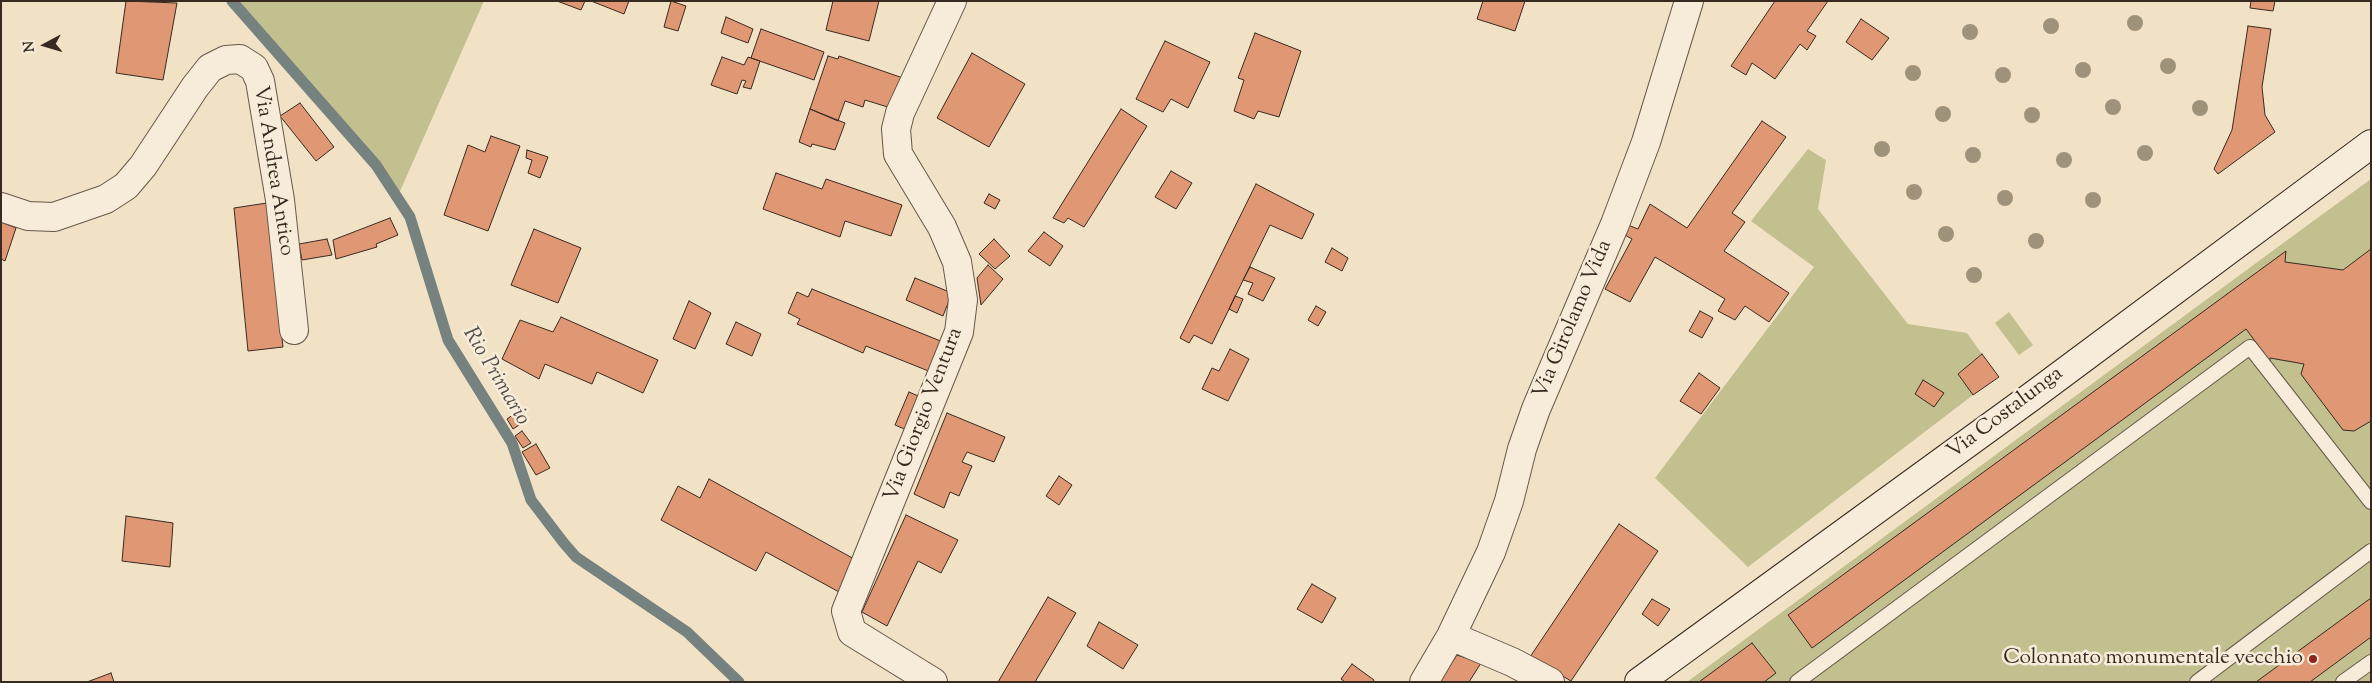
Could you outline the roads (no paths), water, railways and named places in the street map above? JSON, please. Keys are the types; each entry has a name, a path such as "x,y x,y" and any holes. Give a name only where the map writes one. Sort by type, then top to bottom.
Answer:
{"street":[{"name":"Via Giorgio Ventura","path":"933,682 852,632 846,611 959,332 963,300 957,262 942,227 898,154 896,129 900,113 952,1"},
{"name":"Via Girolamo Vida","path":"1424,682 1451,636 1490,552 1509,501 1522,449 1536,409 1608,242 1646,142 1689,1"},
{"name":"Via Andrea Antico","path":"1,207 28,216 54,217 106,199 126,186 143,166 195,87 210,68 226,60 240,59 254,68 260,81 280,200 294,330"},
{"name":"Via Costalunga","path":"1639,682 2031,397 2371,144"},
{"path":"1451,636 1512,662 1550,682"}],"lane":[{"path":"1798,682 2250,347 2371,502"},
{"path":"2197,682 2371,551"},
{"path":"2343,682 2371,662"}],"waterway":[{"name":"Rio Primario","path":"232,1 376,165 410,217 448,340 512,443 531,500 576,557 687,632 739,682"}],"place":[{"name":"Colonnato monumentale vecchio","path":"2313,659"}]}
